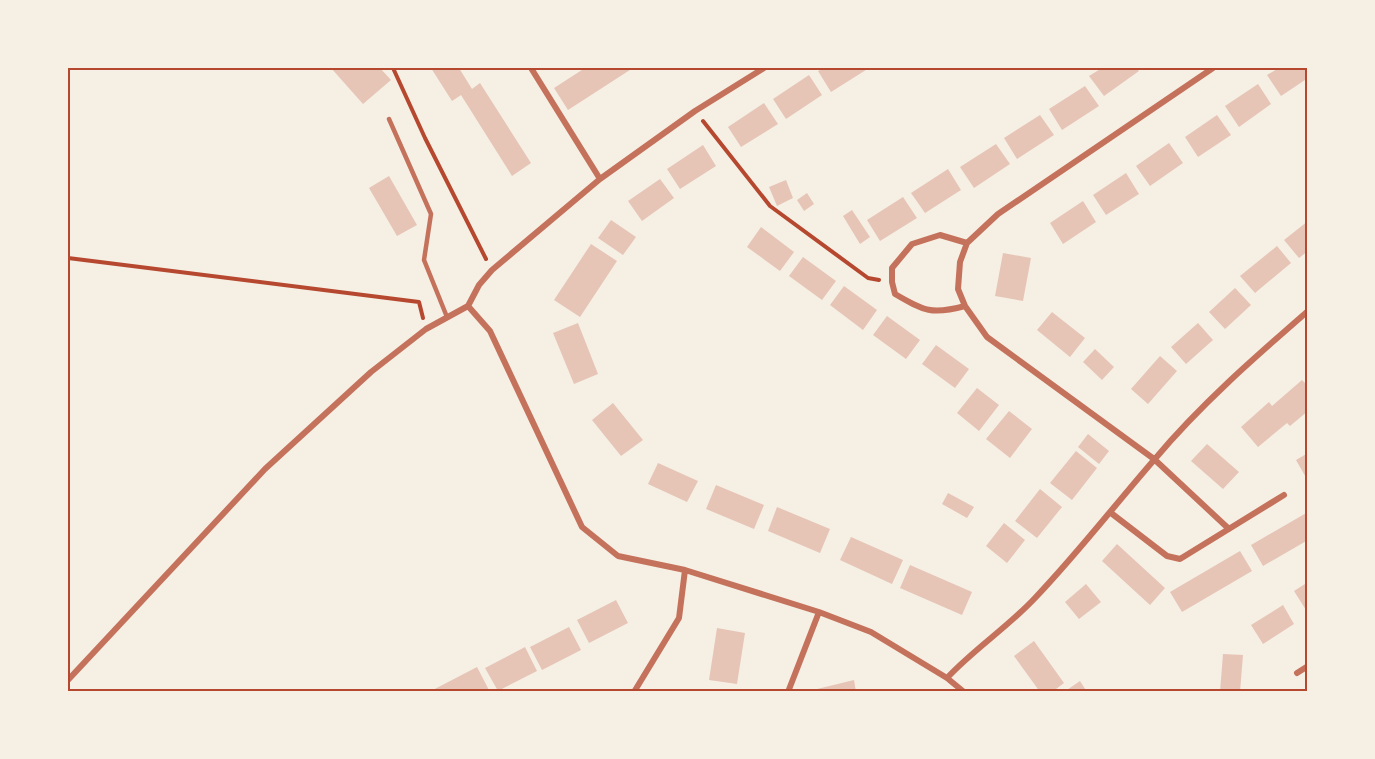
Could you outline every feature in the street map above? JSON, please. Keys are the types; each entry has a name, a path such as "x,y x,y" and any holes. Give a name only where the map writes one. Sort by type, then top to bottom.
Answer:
{"street":[{"path":"531,68 600,179"},
{"path":"68,680 265,469 371,372 426,329 468,306 479,285 492,270 600,179 695,111 764,68"},
{"path":"1214,68 998,214 967,243 960,262 958,289 965,306 987,337 1154,459 1229,529"},
{"path":"965,306 943,312 921,309 895,294 892,268 912,244 940,235 967,243"},
{"path":"468,306 490,331 582,527 618,556 685,570 819,612 871,632 947,678 964,692"},
{"path":"947,678 967,657 1033,600 1111,513 1154,459 1227,382 1308,311"},
{"path":"1111,513 1167,556 1180,559 1284,495"},
{"path":"634,692 679,618 685,570"},
{"path":"788,692 819,612"},
{"path":"1297,673 1308,666"}],"lane":[{"path":"389,119 431,214 424,260 447,317"}],"path":[{"path":"393,68 425,138 492,270"},
{"path":"695,111 770,206 868,278 892,282"},
{"path":"68,258 419,302 426,329"}],"building":[{"path":"331,68 380,68 391,80 363,104"},
{"path":"431,68 459,68 472,89 480,83 531,163 512,176 461,95 452,101"},
{"path":"585,68 633,68 568,110 554,88"},
{"path":"824,68 869,68 831,92 818,71"},
{"path":"1102,68 1136,68 1139,71 1104,96 1089,76"},
{"path":"1279,68 1308,68 1308,78 1281,96 1267,75"},
{"path":"809,75 822,95 786,119 773,99"},
{"path":"1258,84 1271,104 1239,127 1225,106"},
{"path":"1085,86 1099,106 1062,130 1049,109"},
{"path":"764,103 778,124 741,147 728,127"},
{"path":"1040,115 1054,135 1017,159 1004,138"},
{"path":"1217,115 1231,135 1198,157 1185,137"},
{"path":"1169,143 1183,163 1150,186 1136,166"},
{"path":"996,144 1010,164 974,188 960,167"},
{"path":"703,145 716,166 680,189 667,169"},
{"path":"948,169 961,190 925,213 911,193"},
{"path":"1126,173 1139,194 1106,215 1093,195"},
{"path":"389,176 417,225 397,236 369,188"},
{"path":"660,179 674,198 642,221 628,201"},
{"path":"786,180 793,198 777,206 769,187"},
{"path":"807,193 814,204 804,211 797,200"},
{"path":"903,197 917,218 880,241 867,220"},
{"path":"1083,201 1096,222 1063,244 1050,223"},
{"path":"852,210 870,237 860,244 843,216"},
{"path":"611,220 636,237 623,255 598,238"},
{"path":"1308,221 1308,251 1299,258 1284,240"},
{"path":"761,227 794,252 780,271 747,247"},
{"path":"591,244 617,261 580,317 554,300"},
{"path":"1277,246 1291,263 1255,293 1240,276"},
{"path":"1003,253 1031,258 1023,301 995,296"},
{"path":"803,257 836,281 822,300 789,276"},
{"path":"844,286 877,310 863,330 830,305"},
{"path":"1235,288 1251,305 1225,329 1209,312"},
{"path":"1052,312 1085,338 1070,357 1037,330"},
{"path":"887,316 920,340 906,359 873,335"},
{"path":"578,323 598,374 574,384 553,333"},
{"path":"1198,323 1213,340 1186,364 1171,347"},
{"path":"936,345 969,369 955,388 922,364"},
{"path":"1095,349 1114,367 1102,380 1083,362"},
{"path":"1160,356 1177,371 1148,404 1131,389"},
{"path":"1302,380 1305,383 1308,381 1308,411 1290,426 1287,423 1258,447 1241,427 1269,402 1272,406"},
{"path":"977,388 999,405 979,431 957,413"},
{"path":"613,403 643,440 621,456 592,420"},
{"path":"1009,411 1032,429 1010,458 986,439"},
{"path":"1088,434 1109,451 1099,464 1078,447"},
{"path":"1207,444 1239,472 1223,489 1191,461"},
{"path":"1076,451 1097,468 1072,500 1050,483"},
{"path":"1308,453 1308,481 1296,460"},
{"path":"658,463 698,481 687,502 648,484"},
{"path":"716,485 764,505 754,529 706,509"},
{"path":"1040,489 1062,507 1037,538 1015,521"},
{"path":"948,493 974,507 967,518 942,504"},
{"path":"777,507 830,529 820,553 768,531"},
{"path":"1308,512 1308,540 1263,566 1251,545"},
{"path":"1004,523 1025,540 1007,563 986,546"},
{"path":"851,537 903,560 892,584 840,560"},
{"path":"1117,544 1165,588 1150,605 1102,561"},
{"path":"1240,551 1252,571 1182,612 1170,592"},
{"path":"910,565 972,592 962,615 900,588"},
{"path":"1308,582 1308,608 1306,610 1294,591"},
{"path":"1086,584 1101,602 1079,619 1065,602"},
{"path":"616,600 628,623 589,643 577,620"},
{"path":"1283,605 1294,624 1263,644 1251,625"},
{"path":"569,627 581,650 542,670 530,647"},
{"path":"717,628 745,633 737,684 709,680"},
{"path":"1034,641 1064,683 1052,692 1040,692 1014,656"},
{"path":"525,647 537,671 498,691 485,668"},
{"path":"1223,654 1243,655 1240,692 1220,692"},
{"path":"477,667 490,692 429,692"},
{"path":"854,680 856,692 809,692 809,691"},
{"path":"1080,681 1087,692 1064,692"}]}
